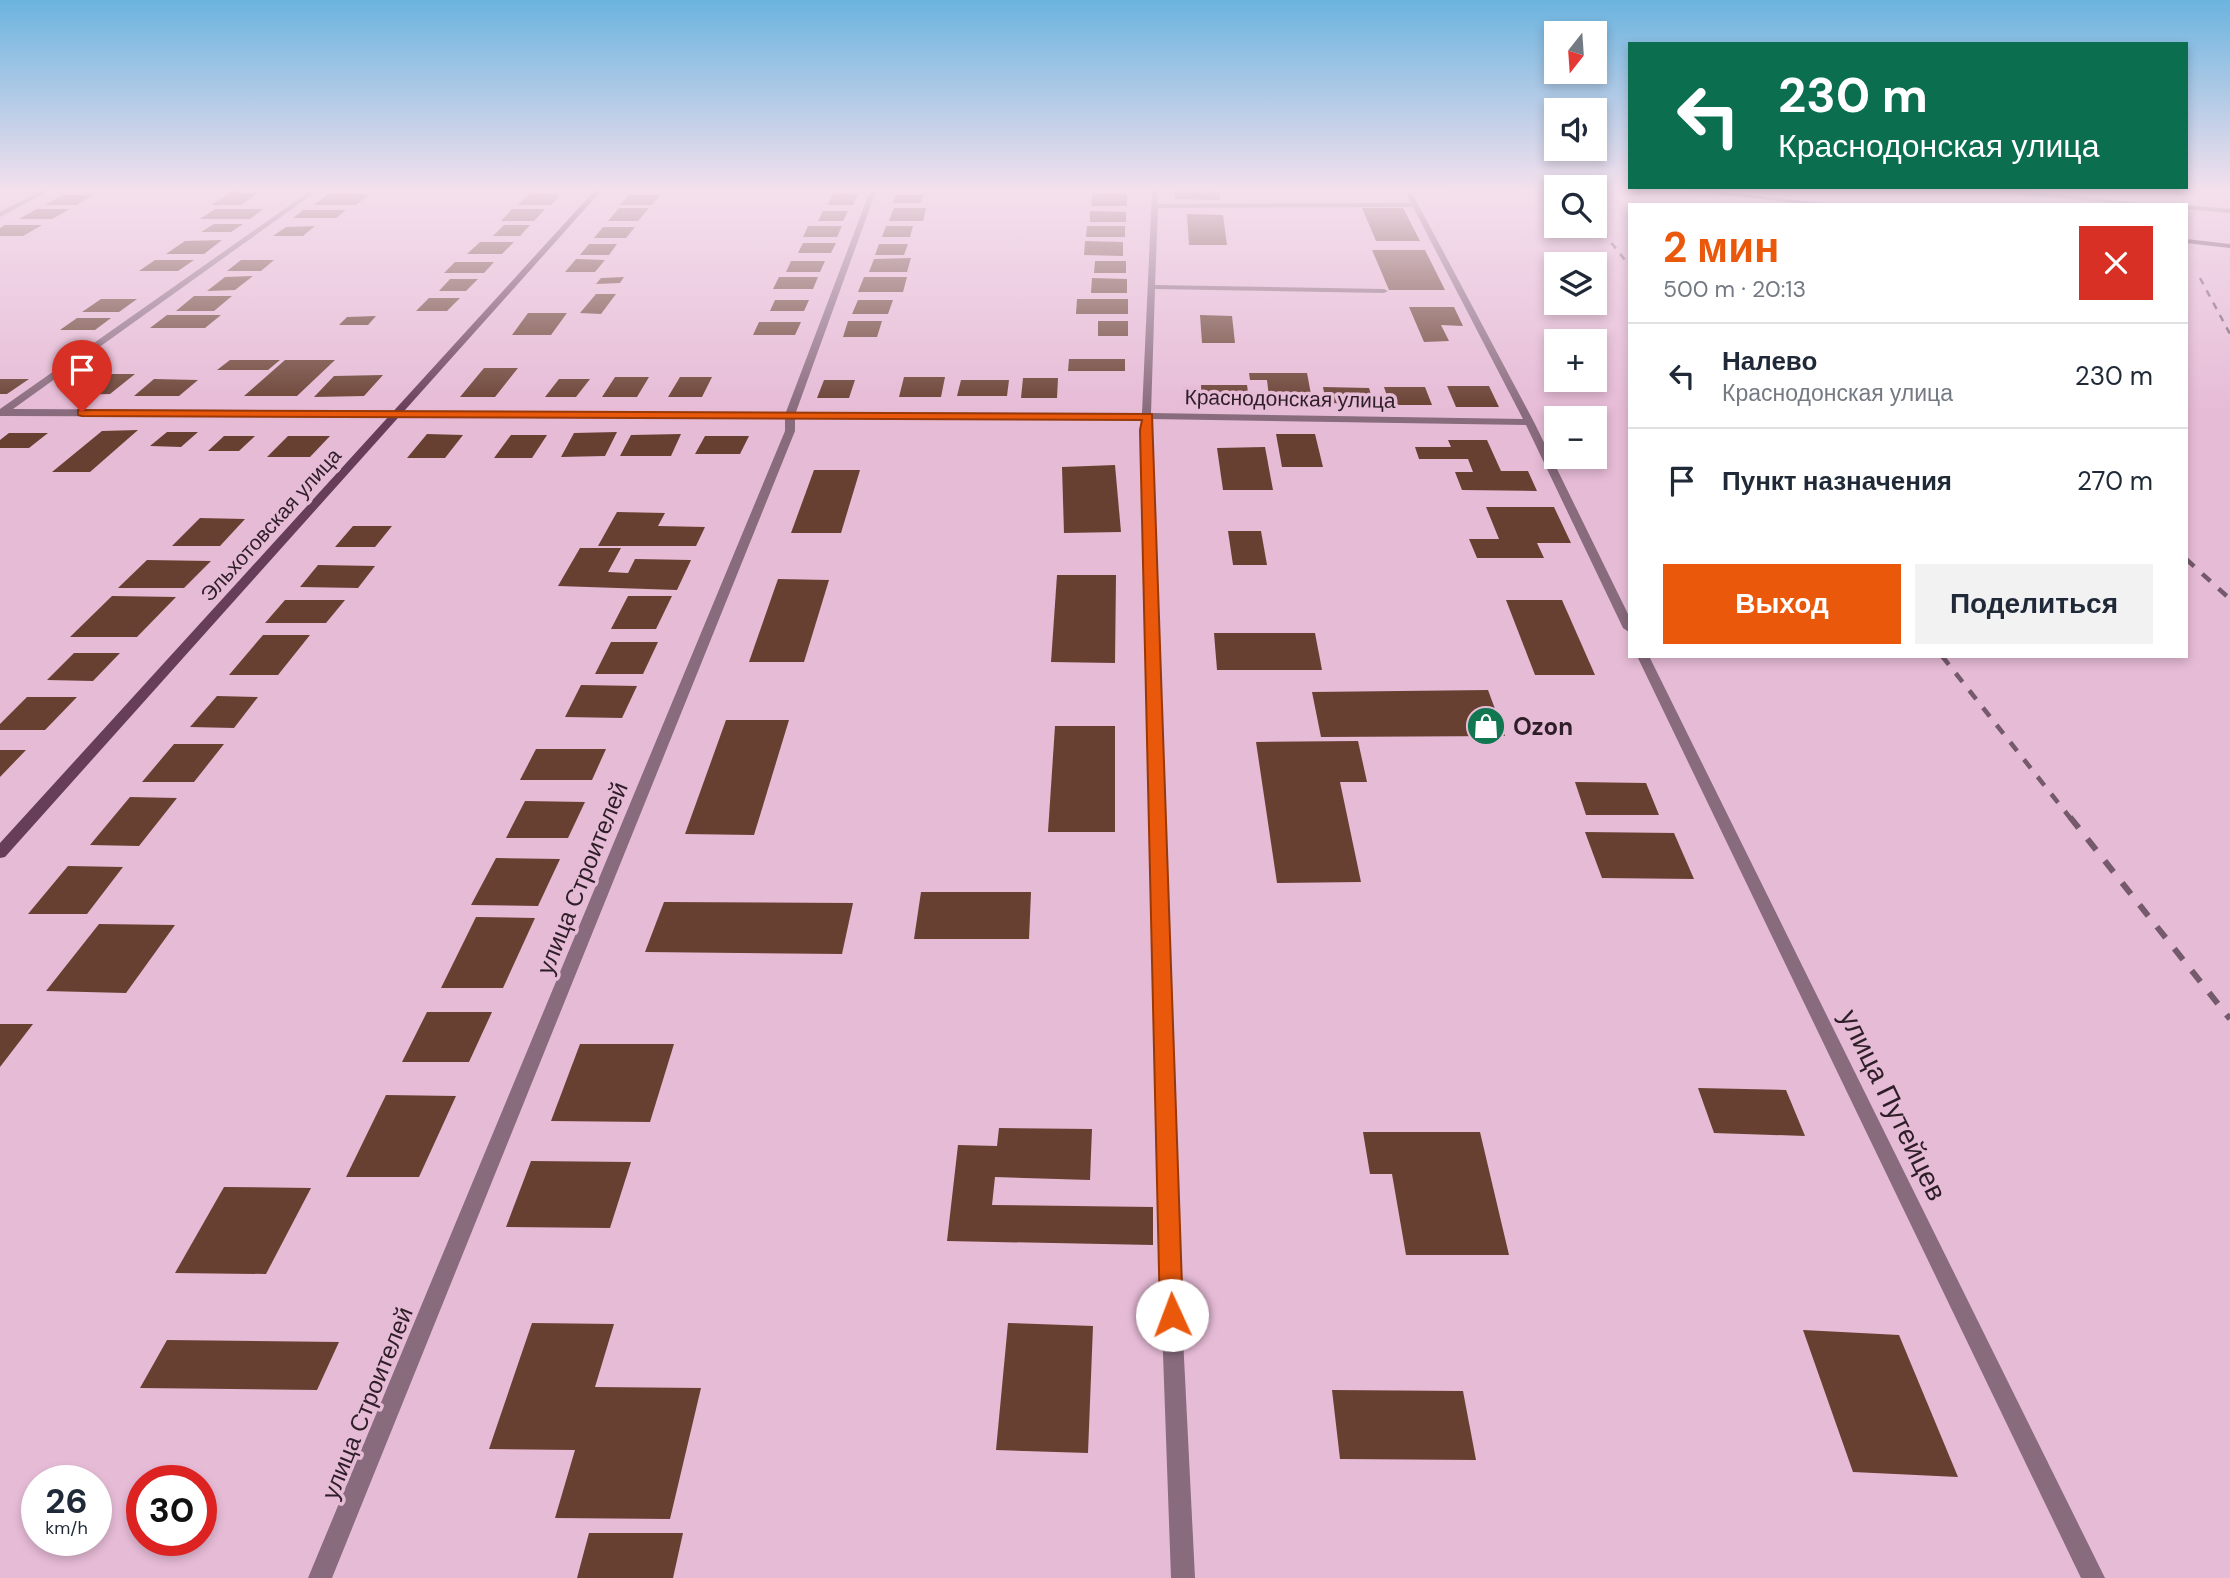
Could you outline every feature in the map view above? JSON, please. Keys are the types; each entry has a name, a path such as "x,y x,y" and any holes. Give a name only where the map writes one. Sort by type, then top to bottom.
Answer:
{"street":[{"path":"1,412 210,265"},
{"name":"Эльхотовская улица","path":"0,853 532,265"},
{"name":"улица Строителей","path":"320,1578 790,431 790,415 846,265"},
{"path":"1154,265 1149,416 1146,430 1164,1129 1183,1578"},
{"path":"1447,265 1529,422 1628,626"},
{"path":"1153,287 1384,291"},
{"name":"Краснодонская улица","path":"1,412 1149,416 1529,422"},
{"name":"улица Путейцев","path":"1644,658 2093,1578"}],"building":[{"path":"148,265 187,265 178,271 139,271"},
{"path":"235,265 269,265 261,271 227,271"},
{"path":"452,265 492,265 484,273 444,273"},
{"path":"571,265 601,265 595,272 565,272"},
{"path":"789,265 823,265 820,272 786,272"},
{"path":"872,265 909,265 907,272 869,272"},
{"path":"1095,265 1126,265 1126,273 1094,273"},
{"path":"1378,265 1432,265 1445,290 1389,290"},
{"path":"253,276 235,290 207,291 225,277"},
{"path":"624,277 620,283 596,284 601,278"},
{"path":"779,277 818,277 813,289 773,289"},
{"path":"864,277 907,277 903,292 858,292"},
{"path":"1092,278 1127,279 1127,293 1091,293"},
{"path":"450,279 478,279 466,291 439,291"},
{"path":"596,294 616,294 601,314 580,313"},
{"path":"194,296 232,296 214,311 176,311"},
{"path":"429,298 460,298 447,311 416,311"},
{"path":"101,299 137,299 119,312 82,312"},
{"path":"1077,299 1128,299 1128,314 1076,314"},
{"path":"775,300 809,300 804,311 770,311"},
{"path":"858,300 893,300 888,314 852,314"},
{"path":"1409,307 1454,307 1463,326 1441,325 1449,341 1424,342"},
{"path":"528,313 567,313 551,335 512,335"},
{"path":"167,315 221,315 205,328 150,328"},
{"path":"1200,315 1232,316 1235,343 1202,343"},
{"path":"376,316 368,325 339,325 347,317"},
{"path":"77,318 111,318 95,330 60,330"},
{"path":"848,321 882,321 877,337 843,337"},
{"path":"1098,321 1128,321 1128,336 1098,336"},
{"path":"759,322 801,322 795,335 753,335"},
{"path":"1069,359 1125,359 1125,371 1068,371"},
{"path":"230,360 280,360 268,370 217,370"},
{"path":"285,360 335,360 297,396 244,396"},
{"path":"484,368 518,368 495,397 460,397"},
{"path":"1249,373 1307,373 1313,405 1270,405 1267,380 1250,380"},
{"path":"90,374 135,374 110,394 64,395"},
{"path":"383,375 364,396 314,397 334,376"},
{"path":"615,377 649,377 637,397 602,397"},
{"path":"680,377 712,377 702,397 668,397"},
{"path":"904,377 945,377 941,397 899,397"},
{"path":"1023,378 1058,378 1057,398 1021,398"},
{"path":"0,379 29,379 7,394 0,394"},
{"path":"154,379 198,380 179,396 134,396"},
{"path":"559,379 590,379 576,397 545,397"},
{"path":"824,380 855,380 849,398 817,398"},
{"path":"961,380 1009,380 1007,396 957,396"},
{"path":"1201,385 1247,385 1250,407 1202,407"},
{"path":"1447,386 1489,386 1499,407 1456,407"},
{"path":"1323,387 1369,388 1374,404 1326,403"},
{"path":"1384,387 1425,387 1432,405 1390,405"},
{"path":"138,430 90,472 52,472 102,431"},
{"path":"167,432 198,432 181,447 150,446"},
{"path":"617,432 605,456 561,457 574,433"},
{"path":"9,433 48,433 29,448 0,448 0,440"},
{"path":"427,434 463,435 445,458 407,458"},
{"path":"681,434 671,456 620,456 631,435"},
{"path":"1276,434 1315,434 1323,467 1282,467"},
{"path":"511,435 547,435 532,458 494,458"},
{"path":"224,436 255,436 239,451 208,451"},
{"path":"288,436 330,436 310,457 267,457"},
{"path":"705,436 749,436 740,454 695,454"},
{"path":"1448,440 1487,440 1501,471 1528,471 1537,491 1462,490 1455,472 1473,472 1468,459 1419,459 1415,447 1451,447"},
{"path":"1265,447 1273,490 1223,490 1217,448"},
{"path":"1115,465 1121,532 1064,533 1062,467"},
{"path":"814,470 860,470 841,533 791,533"},
{"path":"1486,507 1554,507 1571,543 1537,543 1544,558 1477,558 1469,539 1499,539"},
{"path":"617,512 665,513 658,526 705,527 696,546 598,546"},
{"path":"200,518 245,519 220,546 172,546"},
{"path":"353,526 392,526 375,547 335,547"},
{"path":"1228,531 1261,531 1267,565 1233,565"},
{"path":"580,548 621,548 608,572 628,573 635,559 691,560 677,590 558,586"},
{"path":"147,560 211,561 184,588 118,588"},
{"path":"318,565 375,566 358,588 300,587"},
{"path":"1057,575 1116,575 1115,663 1051,662"},
{"path":"778,579 829,580 804,662 749,662"},
{"path":"112,596 176,597 137,637 70,637"},
{"path":"628,596 672,596 656,629 611,629"},
{"path":"285,600 345,600 326,623 265,623"},
{"path":"1506,600 1562,600 1595,675 1535,675"},
{"path":"1214,633 1315,633 1322,670 1217,670"},
{"path":"263,635 310,635 278,675 229,675"},
{"path":"611,642 658,642 643,674 595,674"},
{"path":"74,653 120,653 93,681 47,680"},
{"path":"581,685 637,686 622,718 565,717"},
{"path":"1488,690 1505,736 1321,737 1312,692"},
{"path":"217,696 258,697 234,728 190,727"},
{"path":"27,697 77,697 45,730 0,730 0,724"},
{"path":"726,720 789,720 754,835 685,834"},
{"path":"1055,726 1115,726 1115,832 1048,832"},
{"path":"1358,741 1367,782 1340,782 1361,882 1277,883 1256,742"},
{"path":"174,744 224,744 194,782 142,782"},
{"path":"536,749 606,749 592,780 520,780"},
{"path":"0,750 26,750 0,777"},
{"path":"1575,782 1646,783 1659,815 1586,815"},
{"path":"130,797 177,798 139,846 90,845"},
{"path":"525,801 585,802 568,838 506,838"},
{"path":"1585,832 1674,833 1694,879 1602,878"},
{"path":"496,858 560,859 538,906 471,905"},
{"path":"68,866 123,867 87,914 28,914"},
{"path":"921,892 1031,892 1029,939 914,939"},
{"path":"664,902 853,903 842,954 645,952"},
{"path":"476,917 535,918 503,988 441,988"},
{"path":"99,924 175,925 126,993 46,991"},
{"path":"427,1012 492,1012 469,1062 402,1062"},
{"path":"0,1024 33,1024 0,1067"},
{"path":"580,1044 674,1044 650,1122 551,1121"},
{"path":"1698,1088 1786,1090 1805,1136 1714,1133"},
{"path":"386,1095 456,1096 419,1177 346,1177"},
{"path":"999,1128 1092,1129 1090,1180 995,1177 992,1205 1153,1207 1153,1245 947,1241 958,1145 997,1146"},
{"path":"1363,1132 1480,1132 1509,1255 1406,1255 1392,1174 1370,1174"},
{"path":"531,1161 631,1162 610,1228 506,1227"},
{"path":"224,1187 311,1188 266,1274 175,1273"},
{"path":"532,1323 614,1324 595,1387 701,1388 670,1519 555,1518 575,1450 489,1449"},
{"path":"1008,1323 1093,1326 1088,1453 996,1450"},
{"path":"1803,1330 1899,1335 1958,1477 1853,1472"},
{"path":"167,1340 339,1342 317,1390 140,1388"},
{"path":"1332,1390 1463,1391 1476,1460 1340,1459"},
{"path":"589,1533 683,1533 673,1578 577,1578"}],"railway":[{"path":"2200,278 2230,334"},
{"path":"2188,561 2230,599"},
{"path":"1944,658 2071,819"},
{"path":"2070,817 2230,1019"}],"place":[{"name":"Ozon","path":"1486,726"}],"route":[{"path":"82,412 1149,416 1146,430 1164,1129 1172,1315"}]}
